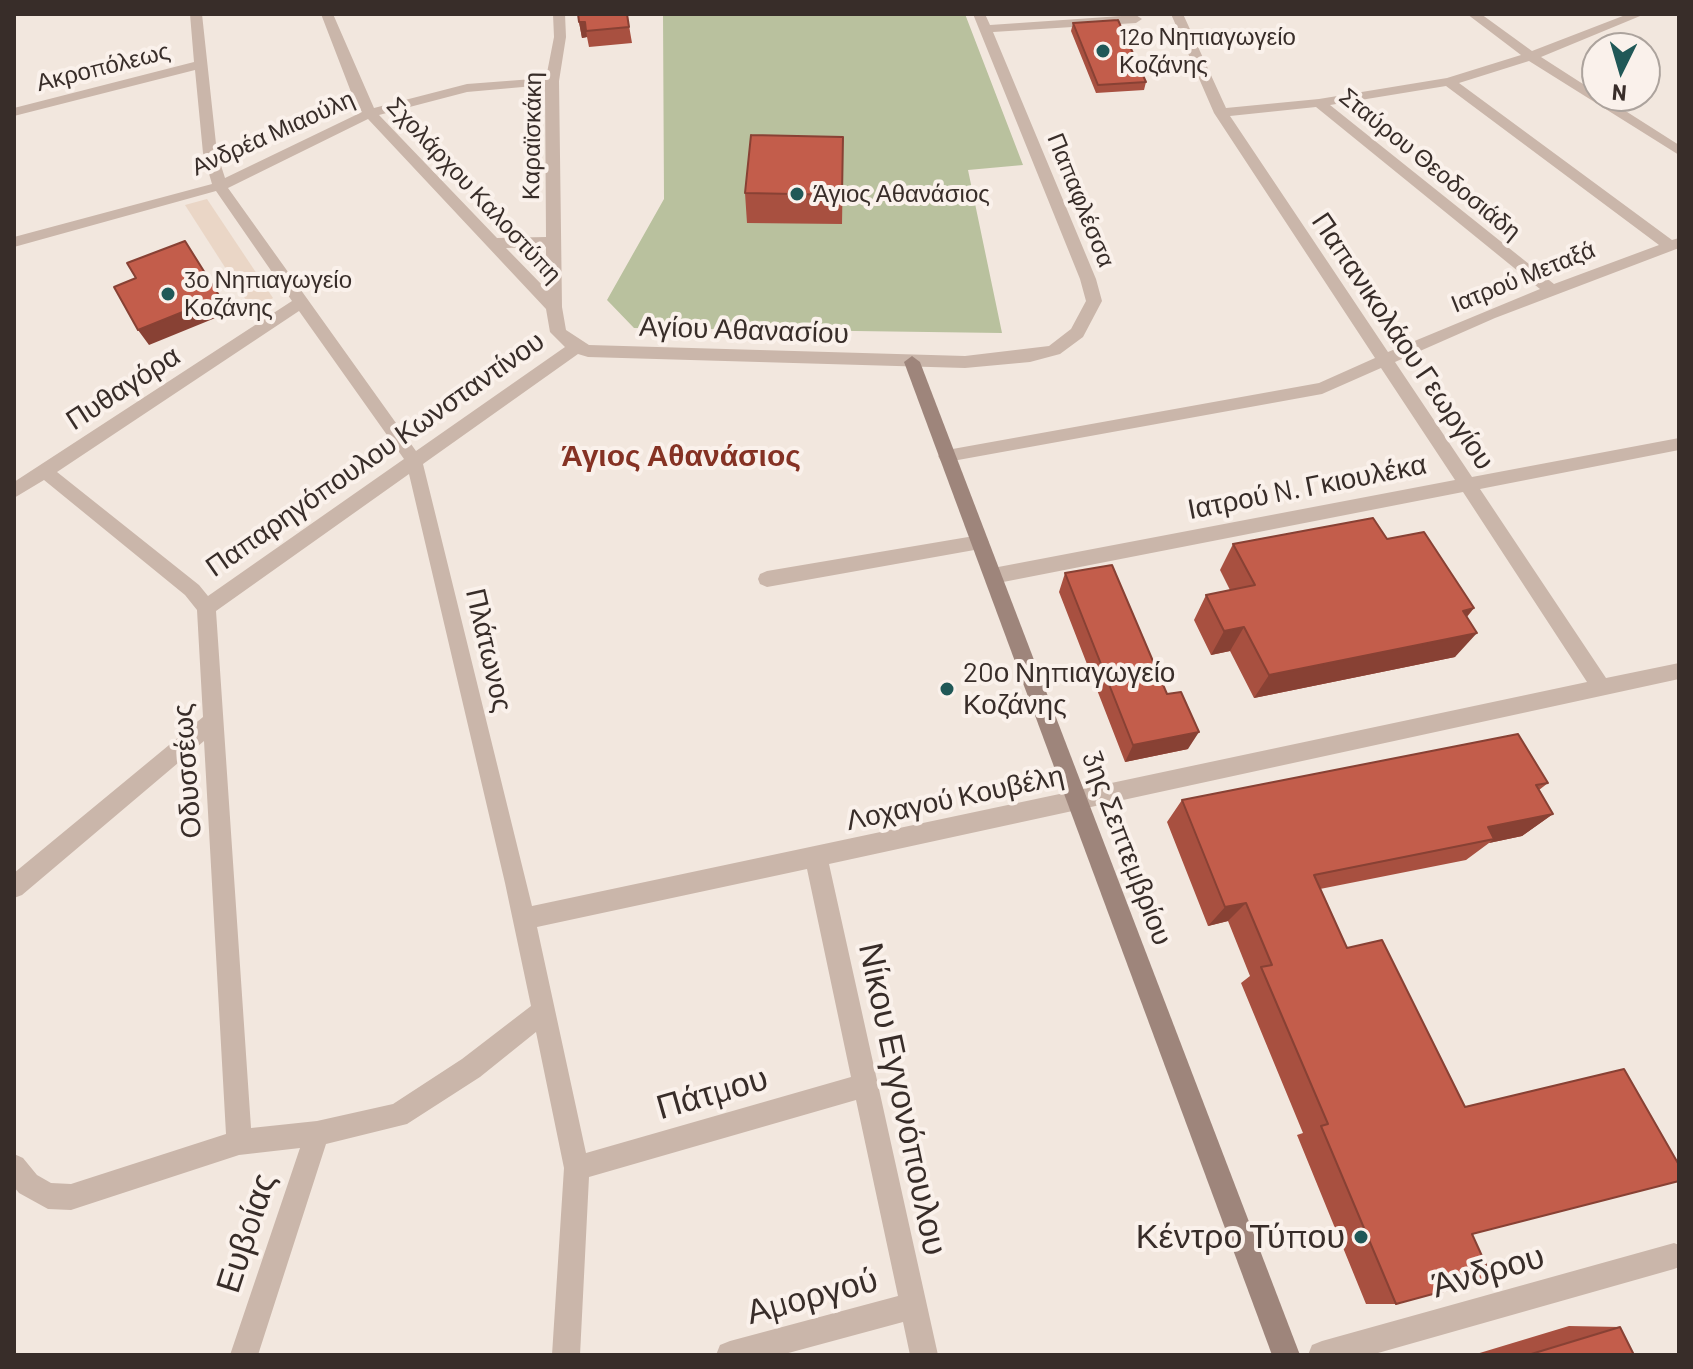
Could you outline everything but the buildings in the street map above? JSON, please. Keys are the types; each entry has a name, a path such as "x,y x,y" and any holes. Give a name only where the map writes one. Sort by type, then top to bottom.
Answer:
{"street":[{"name":"Πλάτωνος","path":"196,14 210,153 220,186 414,461 524,919 577,1168 566,1355"},
{"name":"Σχολάρχου Καλοστύπη","path":"327,14 353,82 370,113 554,307"},
{"name":"Καραϊσκάκη","path":"559,14 560,37 552,81 554,307 558,332 576,347"},
{"name":"Παπανικολάου Γεωργίου","path":"1177,14 1221,113 1602,688"},
{"path":"1473,14 1531,56 1679,151"},
{"path":"1221,113 1319,103 1449,82 1531,56 1639,14"},
{"path":"982,22 1136,19"},
{"name":"Παπαφλέσσα","path":"912,362 965,362 1030,356 1054,350 1077,333 1094,301 1088,279 982,22"},
{"name":"Ακροπόλεως","path":"14,112 202,64"},
{"name":"Ανδρέα Μιαούλη","path":"14,242 220,186 370,113 467,88 552,81"},
{"path":"1449,82 1674,244"},
{"name":"Σταύρου Θεοδοσιάδη","path":"1319,103 1551,290"},
{"path":"491,243 552,242"},
{"name":"Ιατρού Μεταξά","path":"947,456 1322,388 1489,314 1674,244"},
{"name":"Πυθαγόρα","path":"14,491 301,303"},
{"name":"Αγίου Αθανασίου","path":"576,347 588,351 912,362"},
{"name":"Παπαρηγόπουλου Κωνσταντίνου","path":"206,608 576,347"},
{"name":"3ης Σεπτεμβρίου","path":"912,362 1286,1355"},
{"name":"Ιατρού N. Γκιουλέκα","path":"993,576 1679,444"},
{"path":"44,471 192,590 206,608"},
{"path":"767,579 980,542"},
{"name":"Οδυσσέως","path":"206,608 239,1142"},
{"name":"Λοχαγού Κουβέλη","path":"524,919 1679,671"},
{"path":"14,887 212,722"},
{"name":"Νίκου Εγγονόπουλου","path":"816,857 924,1355"},
{"path":"14,1167 28,1184 48,1196 71,1197 239,1142 317,1134 398,1115 471,1068 544,1011"},
{"name":"Πάτμου","path":"577,1168 865,1085"},
{"name":"Ευβoίας","path":"244,1355 317,1134"},
{"name":"Άνδρου","path":"1322,1355 1674,1256"},
{"name":"Αμοργού","path":"730,1355 913,1306"}],"green space":[{"path":"663,14 965,14 1023,165 968,170 1002,333 634,328 607,300 664,199"}],"shaded area":[{"path":"207,199 273,298 253,311 185,205"}],"place":[{"name":"12ο Νηπιαγωγείο Κοζάνης","path":"1103,51"},
{"name":"Άγιος Αθανάσιος","path":"797,194"},
{"name":"3ο Νηπιαγωγείο Κοζάνης","path":"168,294"},
{"name":"20ο Νηπιαγωγείο Κοζάνης","path":"947,689"},
{"name":"Κέντρο Τύπου","path":"1361,1237"}],"district":[{"name":"Άγιος Αθανάσιος","path":"681,456"}]}
